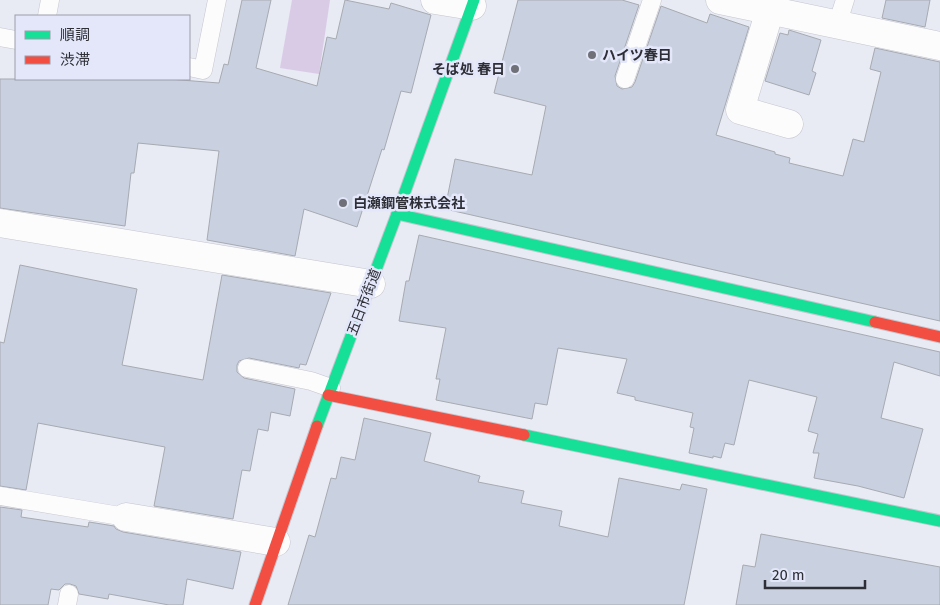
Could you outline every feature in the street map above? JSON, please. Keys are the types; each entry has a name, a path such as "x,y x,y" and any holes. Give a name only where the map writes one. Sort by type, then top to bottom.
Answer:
{"street":[{"path":"435,0 473,3"},
{"path":"720,0 770,10 841,13 940,46"},
{"name":"五日市街道","path":"255,605 330,391 397,214 473,3"},
{"path":"770,10 740,110 790,124"},
{"path":"397,214 940,337"},
{"path":"0,223 370,284"},
{"path":"330,391 940,521"},
{"path":"126,517 276,542"}],"lane":[{"path":"46,15 50,0"},
{"path":"190,67 203,70 217,0"},
{"path":"625,79 652,0"},
{"path":"0,37 15,40"},
{"path":"247,368 311,381 330,391"},
{"path":"0,496 126,517"}],"shaded area":[{"path":"292,0 330,0 319,74 280,68"}],"building":[{"path":"242,0 271,0 256,68 317,86 327,37 336,39 345,0 389,9 391,3 431,15 411,93 401,91 384,150 382,149 357,227 304,209 295,256 207,240 219,151 138,143 134,173 131,173 125,226 0,208 0,79 181,80 219,83 224,64 228,65"},
{"path":"518,0 622,0 639,5 615,76 617,86 622,89 632,87 635,82 661,6 707,23 710,14 749,27 716,135 775,152 775,154 790,158 789,163 843,176 853,139 864,142 881,72 870,69 875,48 940,62 940,321 445,209 455,159 532,175 546,106 494,93"},
{"path":"886,0 930,0 925,27 882,18"},
{"path":"789,30 821,40 812,71 816,73 809,95 765,81 780,33 788,35"},
{"path":"419,235 940,352 940,376 894,362 881,418 923,429 904,498 858,486 814,478 819,453 813,453 818,434 808,431 817,397 749,380 734,445 725,443 721,458 689,453 694,428 690,427 693,413 635,400 635,397 617,393 627,359 558,348 547,405 535,403 532,419 436,400 440,379 436,379 446,328 399,321 406,281 409,281"},
{"path":"20,265 137,289 122,365 203,380 222,275 331,293 306,365 300,364 299,368 249,358 239,361 237,365 237,372 244,378 295,389 290,416 271,412 268,431 258,429 250,471 242,470 233,519 154,506 165,447 38,423 26,490 0,486 0,342 4,343"},
{"path":"364,418 431,433 424,461 480,476 478,482 524,491 521,503 562,511 559,526 608,537 619,478 680,490 682,484 707,489 684,605 288,605 309,535 315,537 331,478 336,479 341,457 355,460"},
{"path":"0,507 22,510 21,517 88,527 89,522 114,526 123,532 241,552 233,589 187,579 183,605 169,605 109,594 108,599 79,594 76,586 65,584 59,590 51,589 48,605 0,605"},
{"path":"761,534 940,567 940,605 736,605 743,565 755,567"}],"traffic: fast":[{"path":"317,426 397,214 474,0"},
{"path":"397,214 875,322"},
{"path":"524,435 940,521"}],"traffic: jam":[{"path":"875,322 940,337"},
{"path":"328,395 524,435"},
{"path":"255,605 317,426"}],"place":[{"name":"ハイツ春日","path":"592,55"},
{"name":"そば処 春日","path":"515,69"},
{"name":"白瀬鋼管株式会社","path":"343,203"}]}
